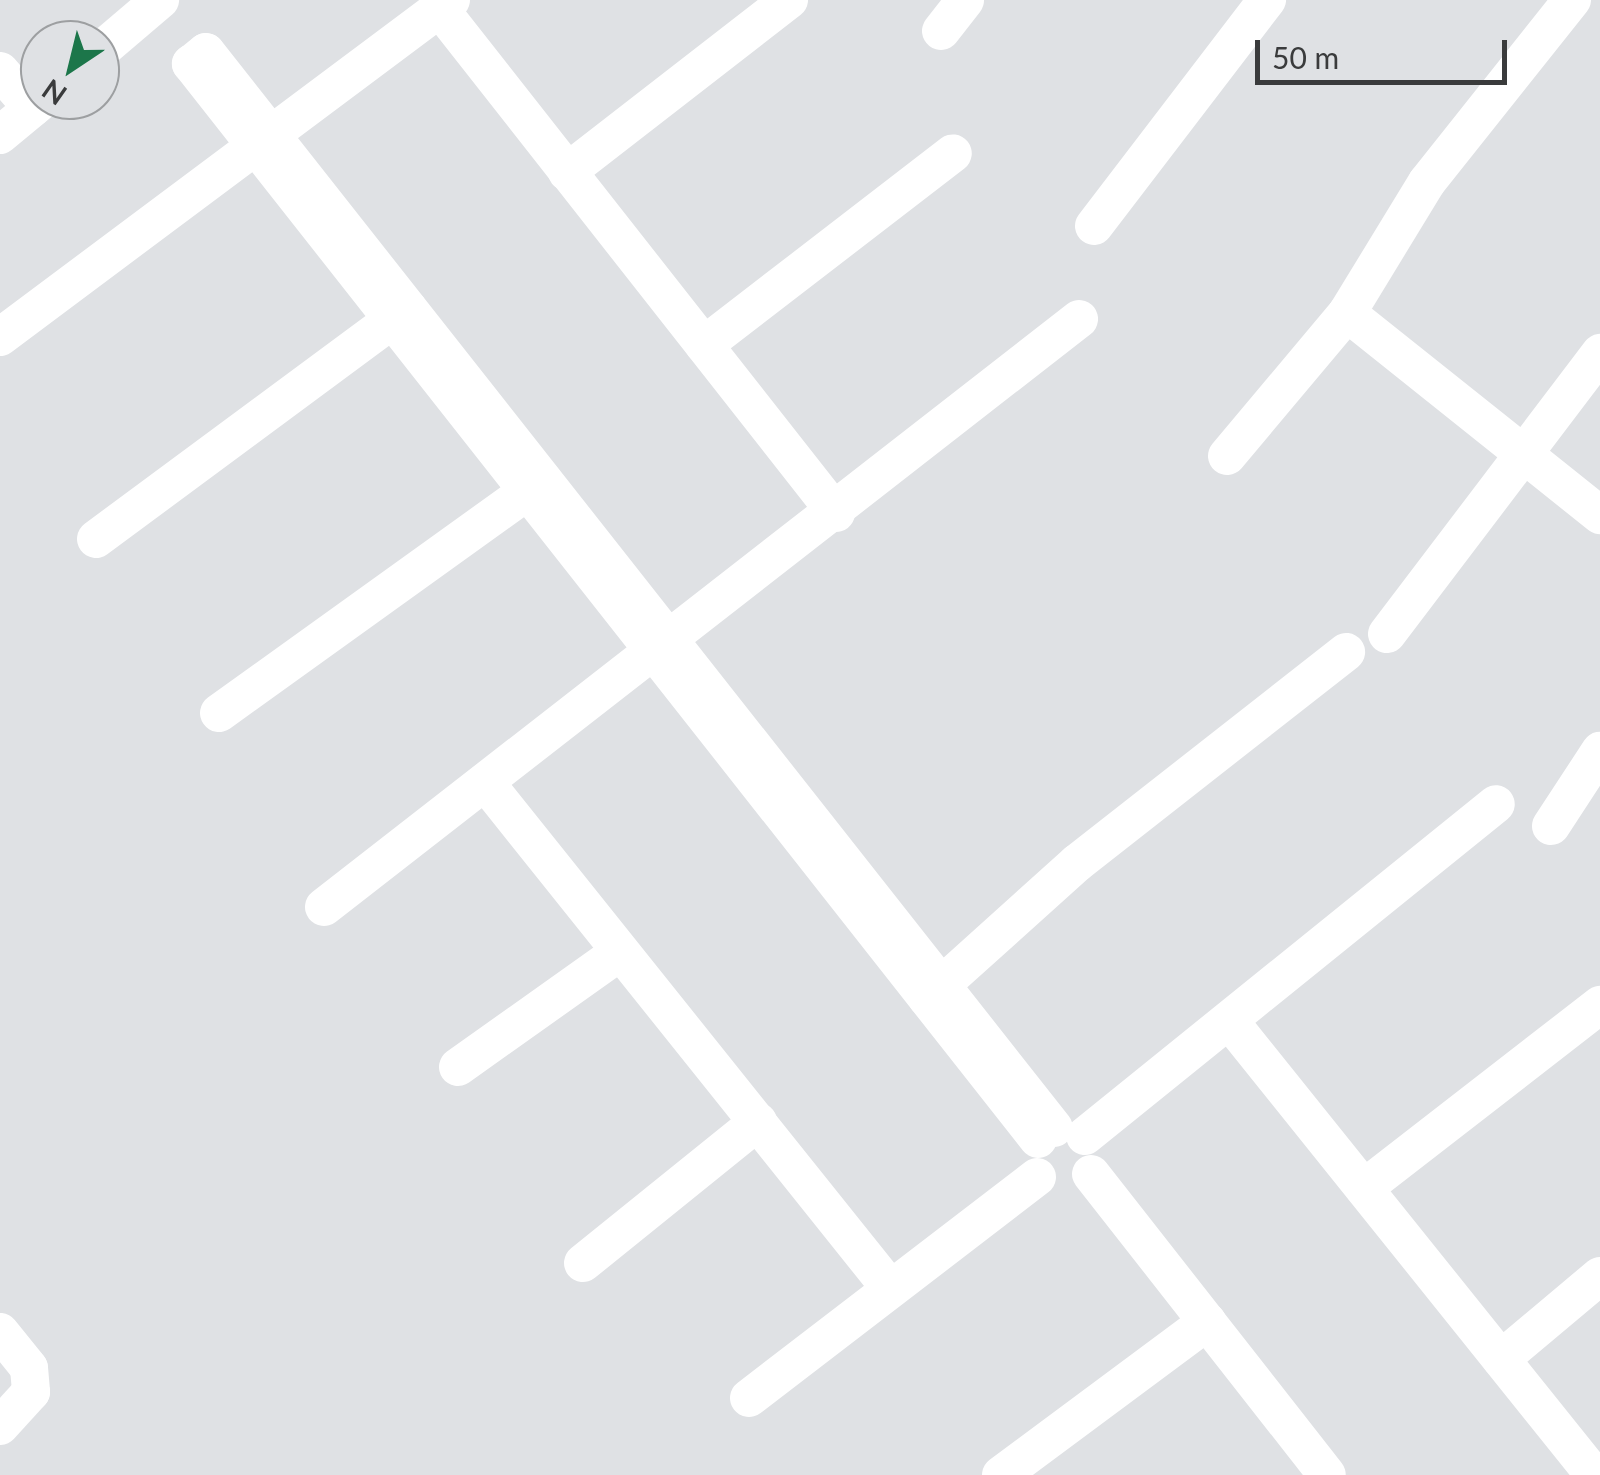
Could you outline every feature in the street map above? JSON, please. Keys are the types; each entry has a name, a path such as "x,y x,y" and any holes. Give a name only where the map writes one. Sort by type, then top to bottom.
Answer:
{"street":[{"path":"120,34 160,0"},
{"path":"567,172 789,0"},
{"path":"941,31 964,0"},
{"path":"1094,226 1267,0"},
{"path":"1228,456 1347,312 1428,182 1572,0"},
{"path":"0,336 445,4 567,172 836,513"},
{"path":"0,71 20,89"},
{"path":"0,136 20,119"},
{"path":"265,142 934,992 1059,1135 1094,1155 1083,1181"},
{"path":"704,345 953,154"},
{"path":"1347,312 1600,515"},
{"path":"96,539 400,314"},
{"path":"324,906 836,513 1080,319"},
{"path":"1388,634 1600,353"},
{"path":"219,713 536,486"},
{"path":"934,992 1076,863 1346,652"},
{"path":"1551,826 1586,798 1600,751"},
{"path":"484,782 890,1288"},
{"path":"1083,1181 1054,1189 1037,1177 1031,1156 1232,1024 1496,804"},
{"path":"458,1067 620,952"},
{"path":"1364,1188 1600,1005"},
{"path":"1232,1024 1594,1475"},
{"path":"582,1264 758,1122"},
{"path":"749,1398 1037,1177"},
{"path":"1083,1181 1199,1328 1327,1475"},
{"path":"1501,1359 1600,1276"},
{"path":"1000,1475 1199,1328"},
{"path":"1199,1328 1302,1475"},
{"path":"0,1332 29,1368 31,1392 0,1426"}]}
